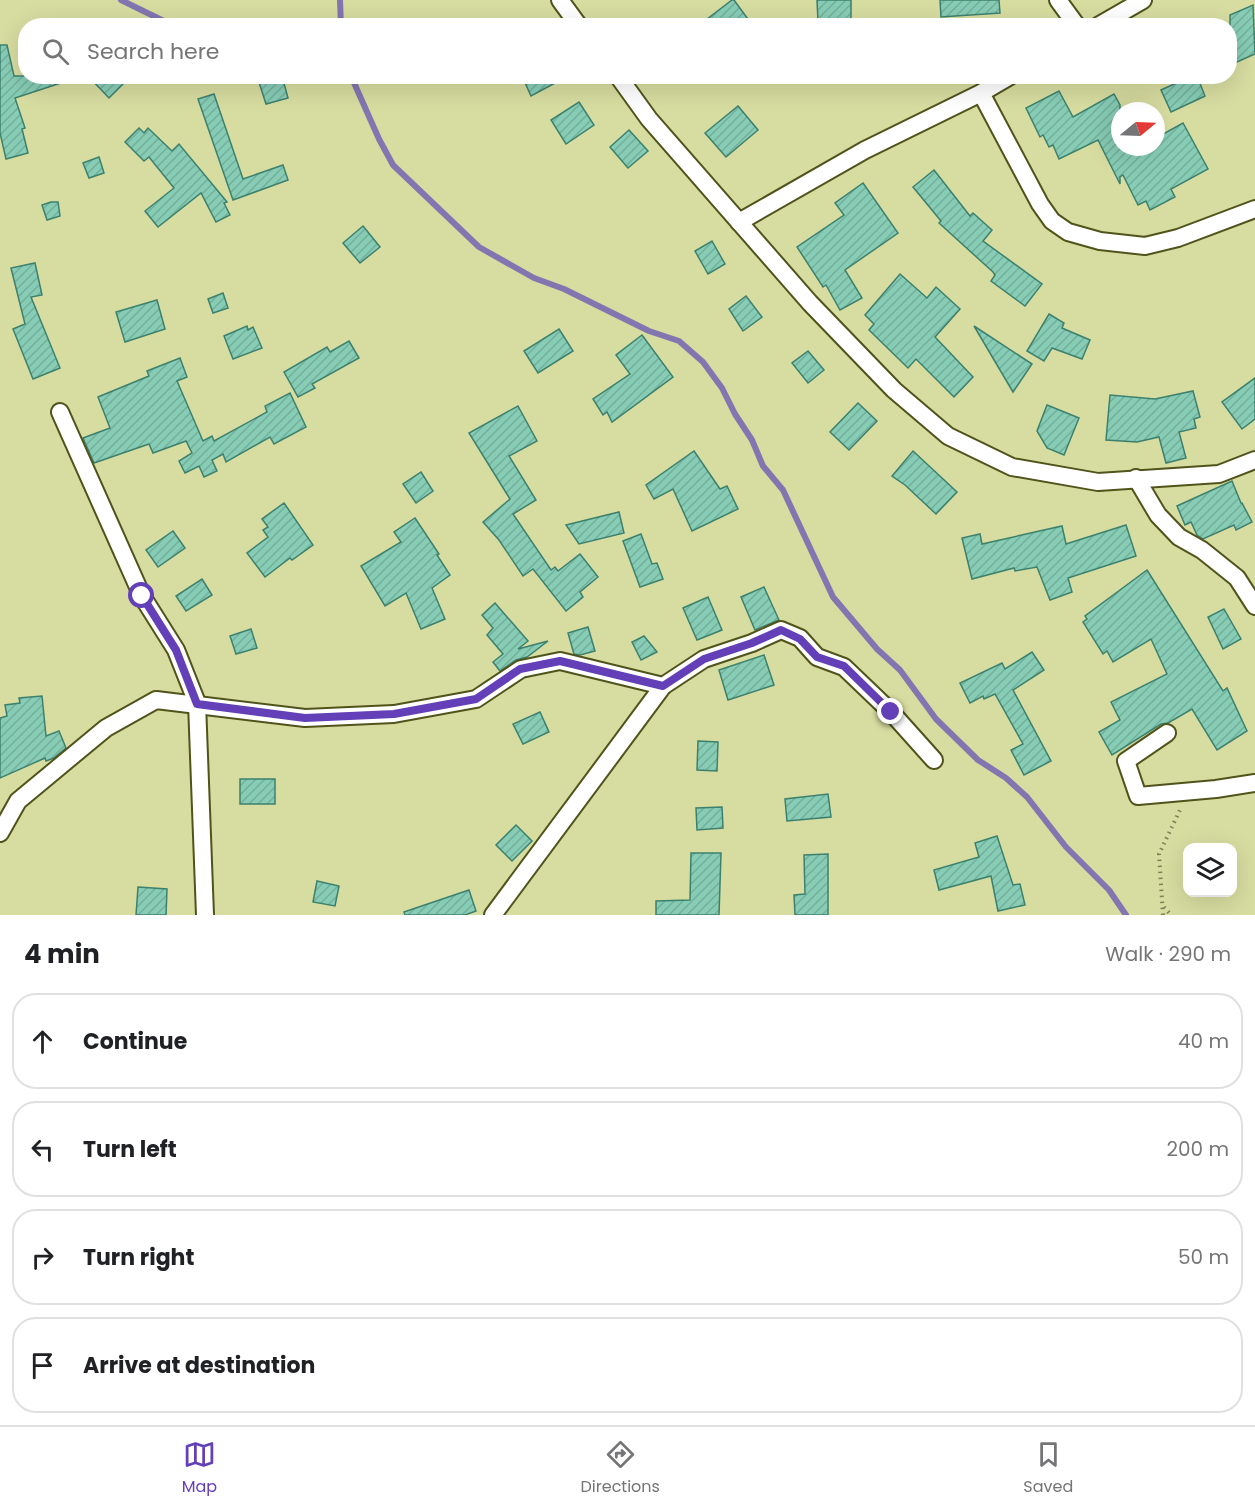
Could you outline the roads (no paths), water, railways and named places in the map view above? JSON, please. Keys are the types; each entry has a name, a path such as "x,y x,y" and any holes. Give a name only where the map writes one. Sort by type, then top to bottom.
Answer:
{"street":[{"path":"560,0 573,18"},
{"path":"1058,0 1071,18"},
{"path":"1112,18 1143,0"},
{"path":"624,84 649,119 825,319 894,390 948,436 1012,467 1098,482 1219,474 1255,460"},
{"path":"739,222 865,150 996,84"},
{"path":"981,93 1040,204 1052,221 1068,232 1100,241 1145,246 1178,238 1255,209"},
{"path":"60,412 142,596 176,650 197,704 205,915"},
{"path":"1136,478 1158,515 1179,537 1202,550 1237,578 1255,606"},
{"path":"493,915 663,686 704,659 752,643 781,630 800,639 817,657 844,666 891,712 934,760"},
{"path":"0,833 18,801 106,728 156,700 305,718 394,714 476,699 520,669 560,661 663,686"},
{"path":"1167,733 1125,761 1138,796 1184,793 1255,783"}],"waterway":[{"path":"121,0 158,18"},
{"path":"340,0 341,18"},
{"path":"355,84 393,165 479,247 534,278 564,289 649,331 679,341 703,362 722,388 752,440 763,466 783,490 833,597 877,649 900,670 936,719 978,760 1006,778 1027,797 1066,847 1109,890 1126,915"}]}
